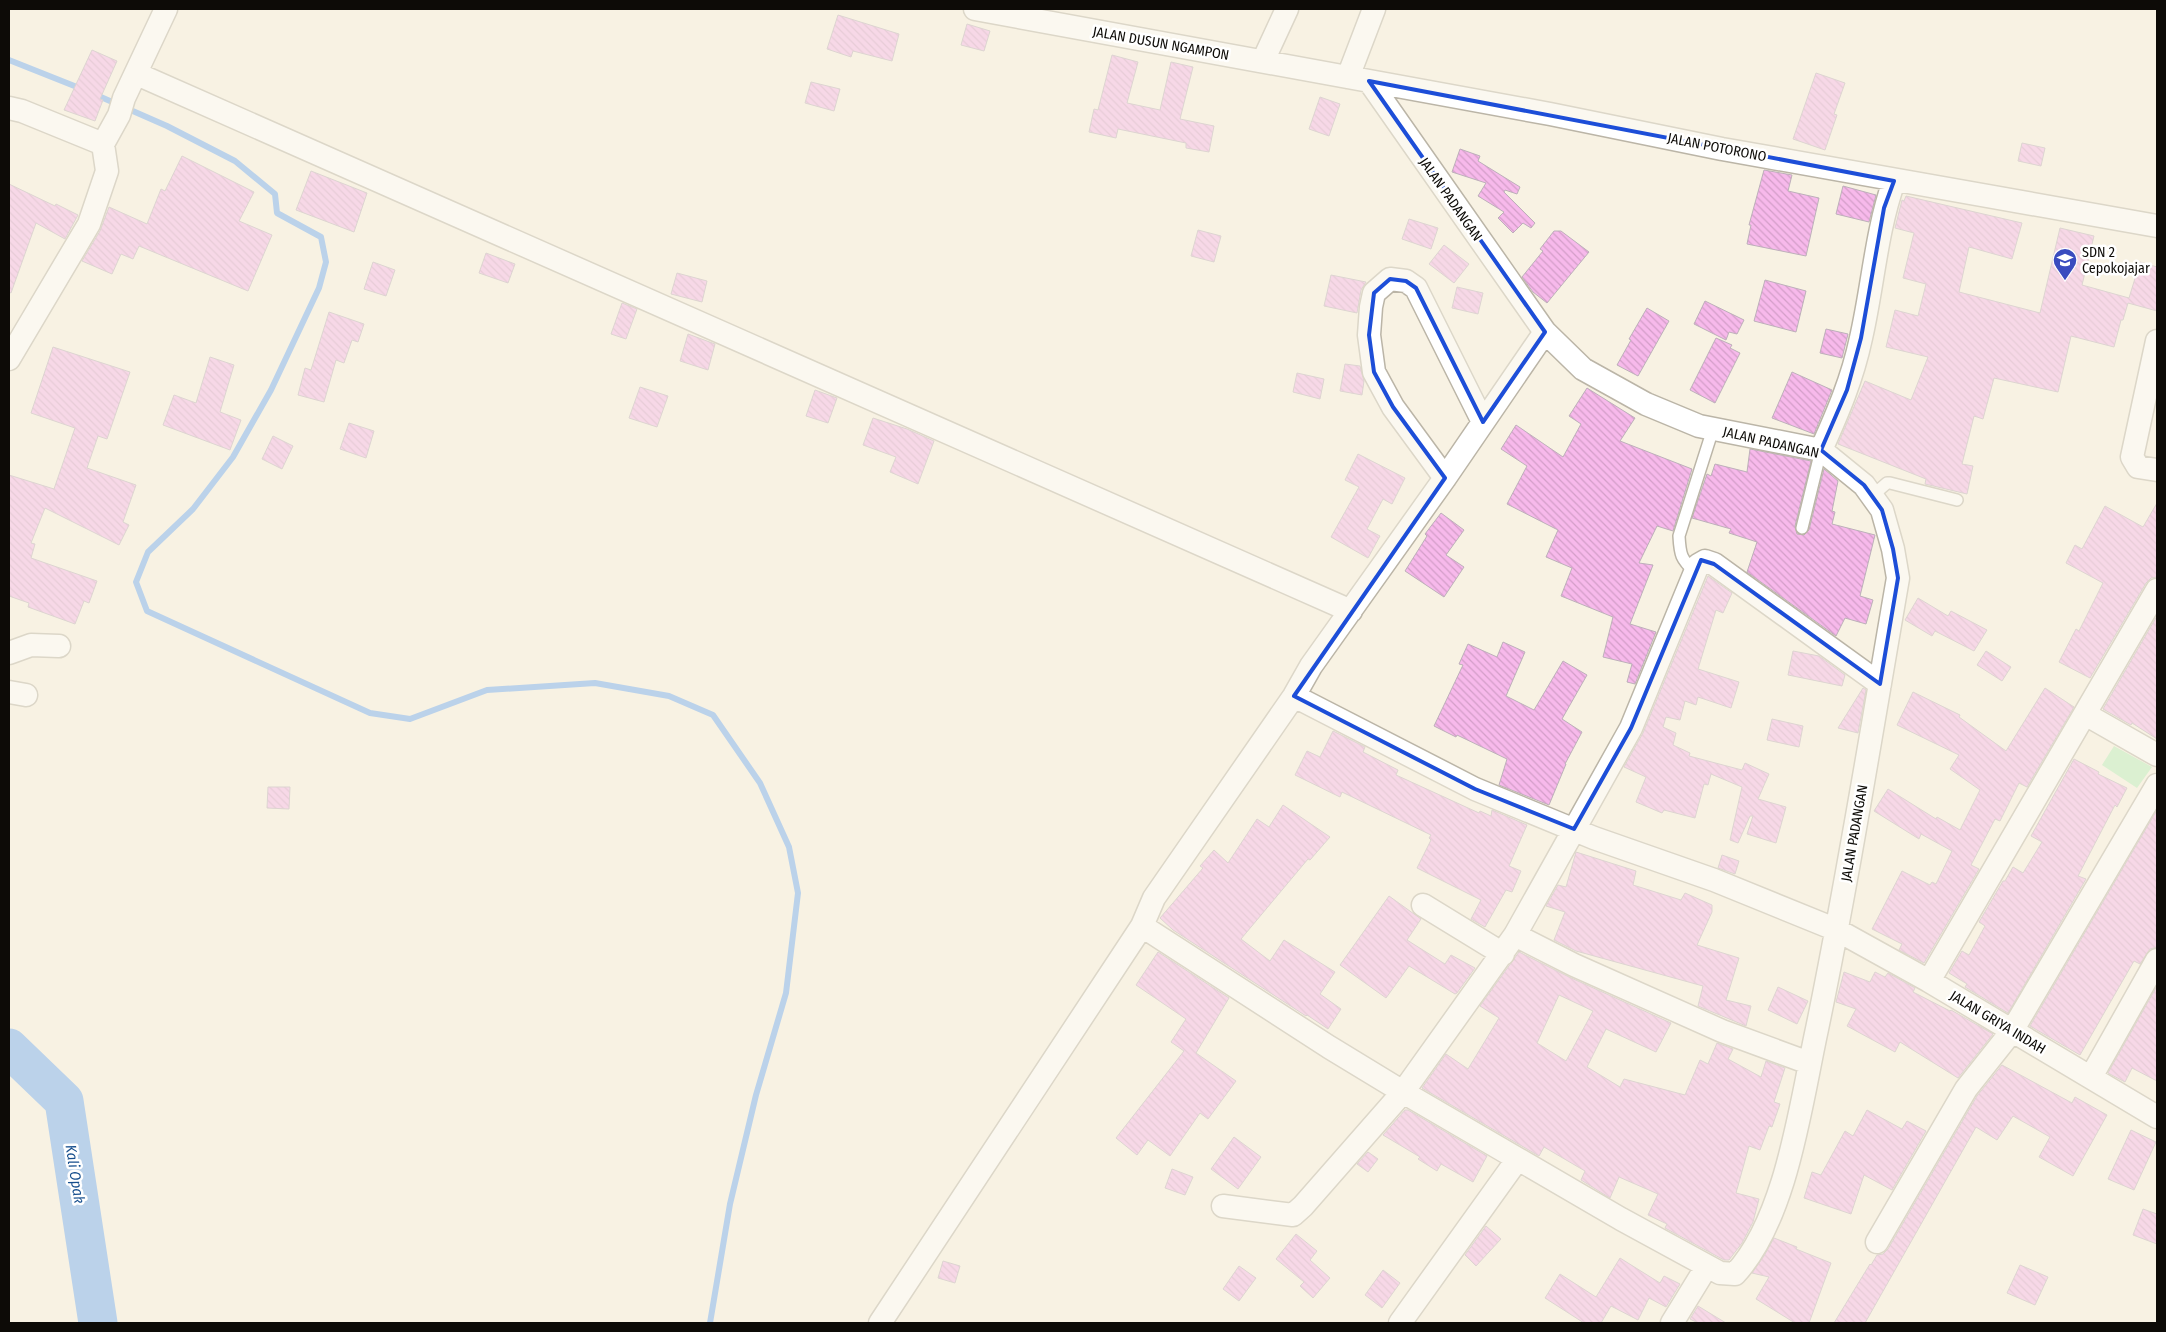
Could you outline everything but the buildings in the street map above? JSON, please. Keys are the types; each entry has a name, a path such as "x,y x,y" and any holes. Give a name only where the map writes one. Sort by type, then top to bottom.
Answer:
{"street":[{"path":"9,360 88,224 107,171 103,144 166,9"},
{"name":"JALAN DUSUN NGAMPON","path":"975,9 1359,79"},
{"path":"1263,61 1287,9"},
{"path":"1359,79 1374,9"},
{"path":"137,74 1351,611"},
{"name":"JALAN POTORONO","path":"1359,79 1894,180 2157,226"},
{"name":"JALAN PADANGAN","path":"1359,79 1545,332 1583,369 1646,404 1700,426 1821,450 1864,485 1882,510 1894,549 1898,578 1880,684 1837,930 1788,1166 1768,1220 1747,1261 1735,1274 1720,1273 1707,1266"},
{"path":"9,108 22,111 103,144"},
{"path":"1821,450 1850,382 1861,338 1884,208 1894,180"},
{"path":"1445,478 1393,407 1374,372 1369,335 1371,307 1374,293 1390,279 1406,281 1416,288 1482,422"},
{"path":"880,1323 1142,926 1154,898 1294,696 1311,666 1445,478 1545,332"},
{"path":"2156,350 2132,458 2138,467 2157,470"},
{"path":"1223,1206 1293,1215 1403,1092 1509,945 1631,728 1698,565 1705,561 1714,564 1880,684"},
{"path":"1929,981 2157,590"},
{"path":"9,653 31,645 59,646"},
{"name":"JALAN GRIYA INDAH","path":"1294,696 1475,789 1574,829 1714,880 1837,930 1929,981 2157,1117"},
{"path":"2085,714 2157,755"},
{"path":"1877,1242 1966,1089 2012,1031 2157,785"},
{"path":"1423,905 1509,945 1574,965 1722,1031 1809,1063"},
{"path":"1142,926 1329,1047 1403,1092 1517,1160 1707,1266 1672,1323"},
{"path":"2091,1077 2157,960"},
{"path":"1400,1323 1517,1160"}],"lane":[{"path":"1695,572 1683,561 1679,536 1713,429"},
{"path":"1802,528 1821,450"},
{"path":"1872,496 1887,483 1957,500"}],"highlighted area":[{"path":"1369,81 1894,181 1884,208 1861,338 1847,390 1821,450 1864,485 1882,510 1893,549 1898,578 1880,684 1714,564 1701,560 1631,728 1574,829 1475,789 1294,696 1445,478 1393,407 1374,372 1369,335 1374,293 1390,279 1406,281 1416,288 1483,422 1545,332"}],"green space":[{"path":"2114,746 2152,767 2137,788 2102,765"}],"waterway":[{"path":"9,60 82,89"},
{"path":"94,94 167,126 235,161 275,194 277,213 321,237 326,262 319,288 271,390 233,457 193,509 148,552 136,582 147,611 370,713 410,719 487,690 595,683 669,696 713,715 760,783 789,847 798,893 786,993 756,1095 730,1204 710,1323"},
{"name":"Kali Opak","path":"9,1048 64,1101 98,1323"}],"place":[{"name":"SDN 2 Cepokojajar","path":"2065,281"}]}
